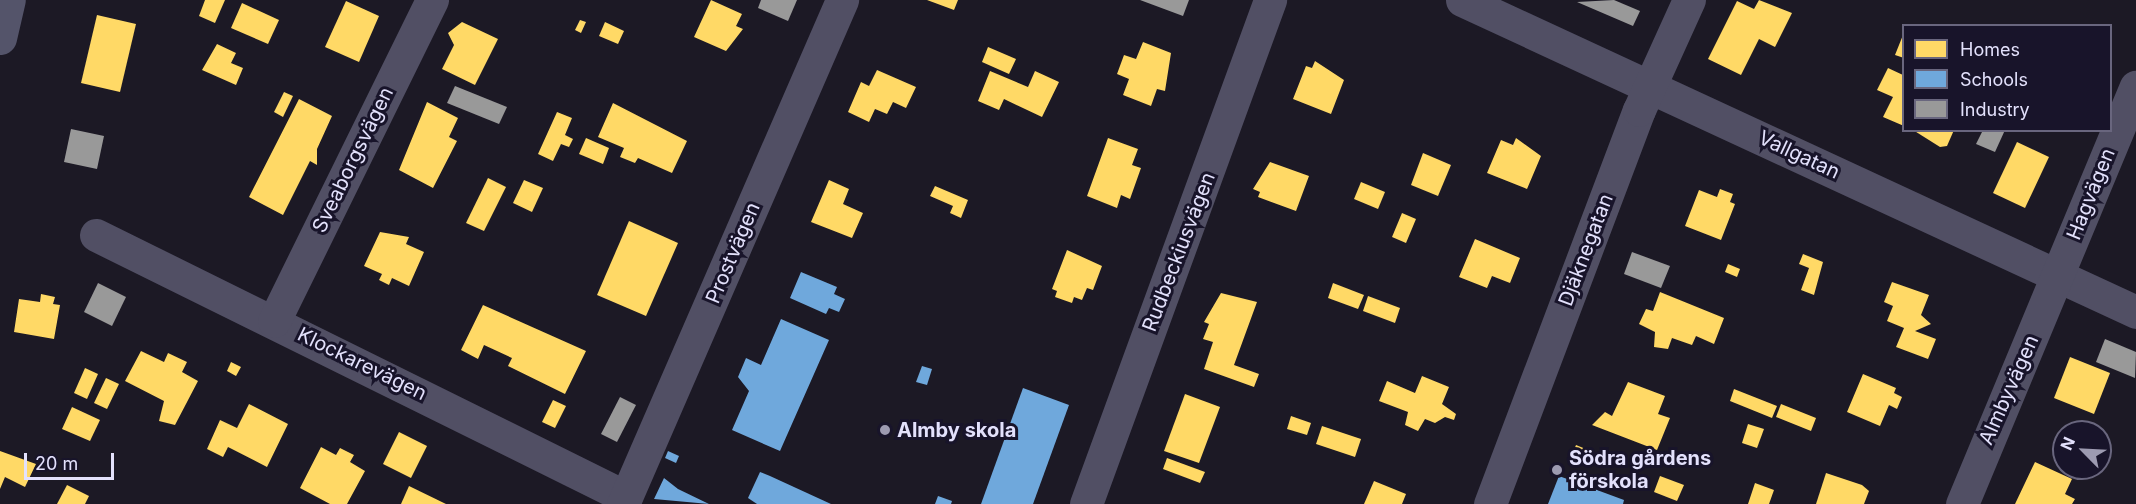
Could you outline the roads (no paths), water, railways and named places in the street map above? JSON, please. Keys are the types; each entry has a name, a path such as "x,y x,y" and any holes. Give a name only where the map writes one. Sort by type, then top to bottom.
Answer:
{"main road":[{"path":"0,38 9,0"}],"street":[{"name":"Sveaborgsvägen","path":"274,321 432,0"},
{"name":"Prostvägen","path":"624,500 842,0"},
{"name":"Rudbeckiusvägen","path":"1086,504 1270,0"},
{"name":"Vallgatan","path":"1462,0 2058,278 2136,312"},
{"name":"Djäknegatan","path":"1490,504 1649,86 1689,0"},
{"name":"Hagvägen","path":"2058,278 2133,104"},
{"name":"Klockarevägen","path":"96,235 274,321 624,500"},
{"name":"Almbyvägen","path":"1962,504 2058,278"}],"place":[{"name":"Almby skola","path":"885,430"},
{"name":"Södra gårdens förskola","path":"1557,470"}]}
